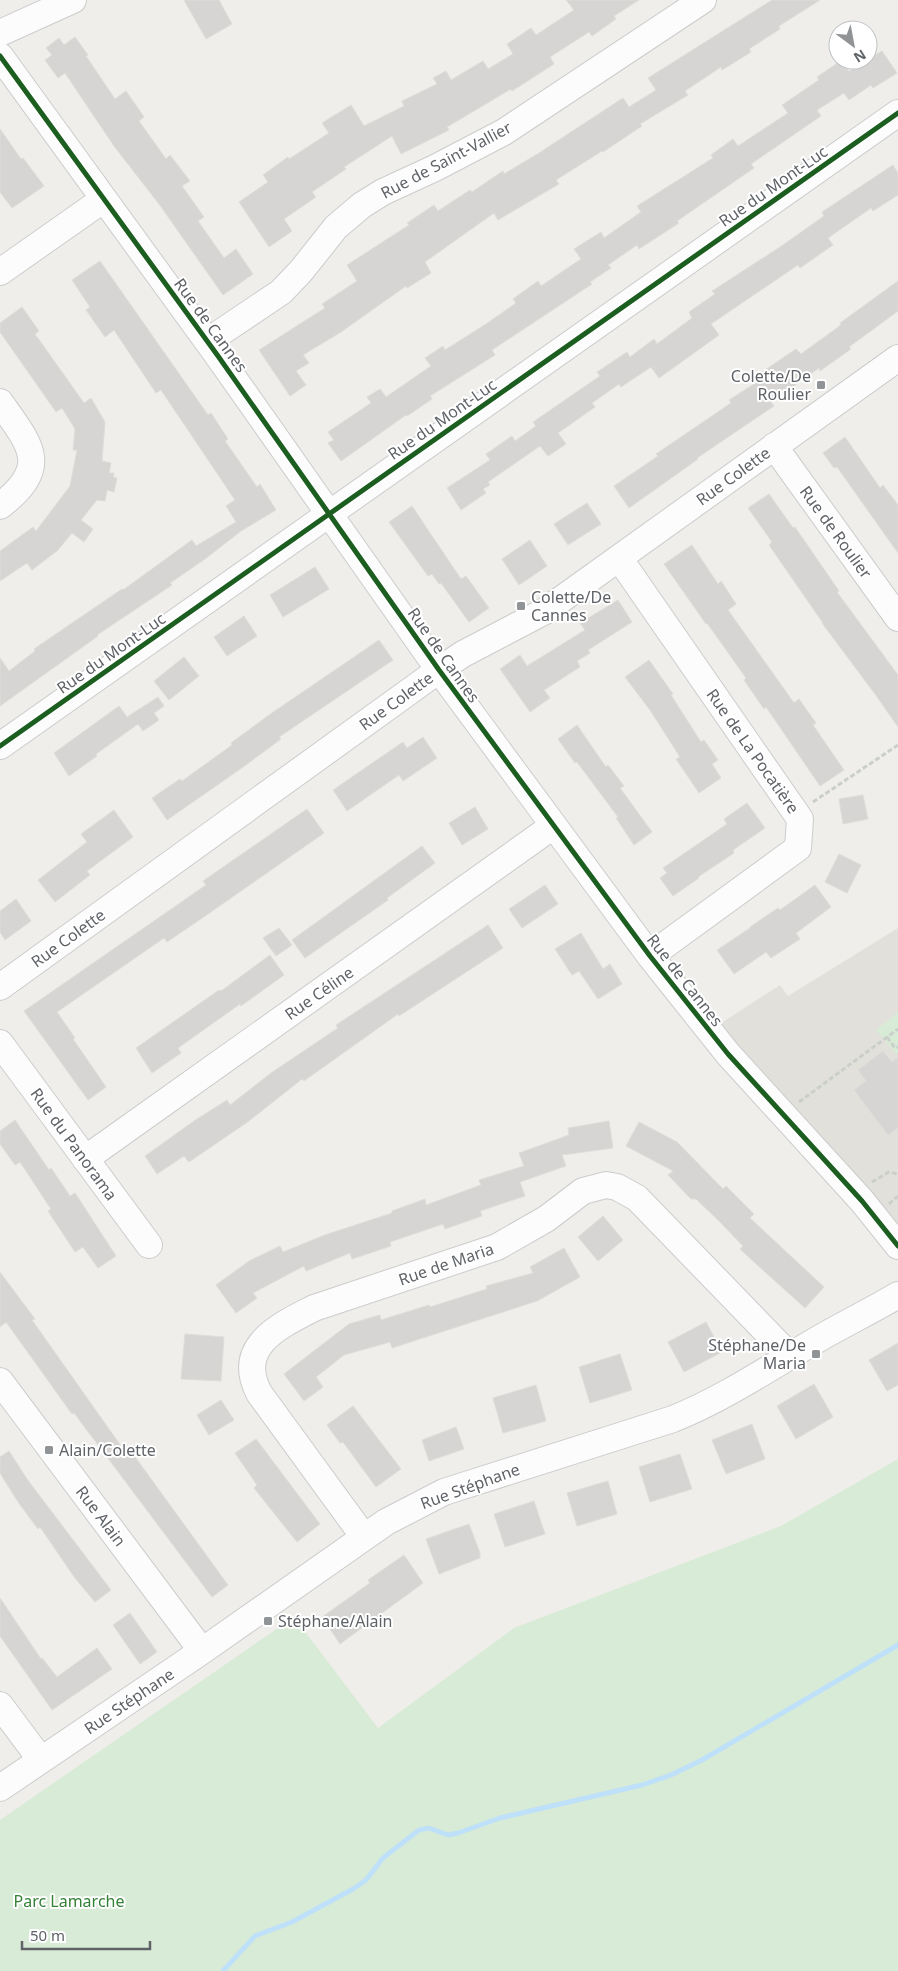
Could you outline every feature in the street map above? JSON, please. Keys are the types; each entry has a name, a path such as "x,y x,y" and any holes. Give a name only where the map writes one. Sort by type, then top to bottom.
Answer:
{"street":[{"path":"0,33 73,0"},
{"name":"Rue de Saint-Vallier","path":"208,342 281,292 336,228 362,205 397,185 435,168 504,132 703,0"},
{"name":"Rue de Cannes","path":"0,56 208,342 439,670 650,956 721,1046 856,1194 898,1246"},
{"name":"Rue du Mont-Luc","path":"0,746 898,113"},
{"path":"0,272 104,199"},
{"name":"Rue Colette","path":"0,987 439,670 463,654 545,611 898,358"},
{"path":"0,402 30,448 32,459 31,469 26,480 0,506"},
{"name":"Rue de Roulier","path":"774,446 897,616"},
{"name":"Rue de La Pocatière","path":"619,558 800,819 798,848 650,956"},
{"name":"Rue Céline","path":"85,1160 553,826"},
{"name":"Rue du Panorama","path":"0,1043 148,1245"},
{"name":"Rue de Maria","path":"364,1537 259,1393 251,1364 254,1353 260,1343 282,1326 314,1308 497,1246 546,1219 583,1191 606,1185 617,1187 637,1198 790,1356"},
{"name":"Rue Stéphane","path":"0,1788 202,1651 386,1522 444,1492 693,1411 898,1295"},
{"name":"Rue Alain","path":"0,1382 202,1651"},
{"path":"0,1705 41,1760"}],"path":[{"path":"796,814 898,746"},
{"path":"783,1114 898,1029"},
{"path":"887,1037 895,1048 898,1047"},
{"path":"856,1194 882,1175 889,1172 898,1174"}],"shaded area":[{"path":"898,928 898,1246 709,1031 780,985 788,996"}],"green space":[{"path":"898,1012 898,1053 896,1054 876,1030"},
{"name":"Parc Lamarche","path":"898,1459 898,1971 0,1971 0,1820 294,1617 378,1728 514,1628 781,1526"}],"building":[{"path":"184,0 219,0 232,24 206,39"},
{"path":"566,0 639,0 614,16 616,19 592,36 589,32 550,57 554,64 512,91 511,89 447,127 449,130 401,154 392,136 344,167 346,169 312,192 316,197 284,219 292,231 269,247 239,202 268,182 263,175 288,157 289,159 329,133 322,123 351,105 364,126 404,106 402,101 437,84 433,78 446,71 451,80 483,61 488,69 513,54 507,44 531,28 536,35 574,10"},
{"path":"772,0 820,0 779,26 780,29 749,49 751,52 722,70 721,67 685,91 688,95 640,124 642,126 603,152 556,180 559,184 498,220 494,213 425,262 431,273 407,288 406,286 341,332 303,355 309,363 296,371 306,385 290,396 259,350 325,308 322,304 357,281 347,265 409,225 407,223 434,205 438,211 470,190 472,192 503,171 504,174 623,98 629,107 656,90 648,78"},
{"path":"75,37 115,99 126,91 144,117 139,121 166,159 170,155 190,181 182,186 204,217 198,221 224,258 236,249 253,274 223,295 159,204 114,146 65,73 58,78 45,60 52,55 46,48 59,38 64,45"},
{"path":"882,51 897,73 873,88 871,85 849,100 844,93 817,110 821,116 751,164 754,168 677,221 679,223 639,249 637,245 608,265 611,268 590,282 592,284 492,350 495,355 430,396 432,399 341,461 328,443 334,440 328,432 371,403 367,397 380,389 386,397 431,366 425,358 443,346 445,350 486,324 516,303 513,299 538,281 541,286 581,259 574,249 601,232 604,238 641,212 637,206 713,158 711,155 733,139 738,146 788,113 782,105 819,80 817,77 828,70 878,70 878,53"},
{"path":"0,129 21,159 23,158 44,186 12,208 0,192"},
{"path":"893,165 898,173 898,195 873,211 871,208 828,238 833,245 800,268 798,265 711,324 719,335 659,378 651,367 621,387 619,384 592,403 595,407 558,433 566,444 548,456 540,446 488,482 490,485 483,489 486,493 461,510 447,488 490,460 486,454 512,436 515,441 536,426 533,422 600,376 597,372 627,352 630,357 654,339 657,344 692,318 689,312 715,294 712,291 780,247 824,216 822,212"},
{"path":"100,261 208,415 211,413 228,439 225,441 257,487 260,484 276,510 241,531 170,583 172,585 97,635 0,706 0,658 9,671 35,651 34,649 123,590 192,540 196,546 236,522 226,506 235,500 161,390 156,393 114,330 105,337 86,310 90,307 72,280"},
{"path":"898,281 898,311 849,347 851,349 820,371 819,368 771,402 774,406 697,458 629,508 614,486 658,456 656,454 731,403 729,400 765,377 762,372 796,349 801,354"},
{"path":"22,307 39,331 35,334 84,403 91,398 105,422 102,461 111,463 109,473 114,473 113,477 117,478 114,492 107,490 105,501 97,500 81,520 93,529 84,542 72,533 58,550 32,570 27,563 0,581 0,551 33,527 36,531 70,486 77,450 73,450 75,429 62,408 56,412 0,332 0,323"},
{"path":"845,437 880,488 883,485 898,505 898,553 837,467 834,468 823,453"},
{"path":"769,494 793,528 795,527 839,591 837,592 898,675 898,727 822,623 769,545 772,542 748,508"},
{"path":"587,503 601,524 568,545 554,524"},
{"path":"412,506 461,579 466,576 489,608 469,622 441,583 439,584 432,574 428,576 389,522"},
{"path":"530,540 547,566 519,585 502,559"},
{"path":"692,545 718,584 721,581 736,604 728,610 794,703 799,699 816,723 813,725 844,770 820,786 766,707 764,709 744,680 746,678 664,564"},
{"path":"315,567 329,589 283,617 270,595"},
{"path":"618,600 632,622 588,650 590,653 577,661 580,667 544,690 550,698 530,712 500,669 520,655 527,666 585,630 580,623"},
{"path":"244,616 257,636 227,656 214,637"},
{"path":"379,640 393,660 279,737 281,739 246,765 167,820 152,798 180,779 182,781 232,745 231,743 269,715"},
{"path":"184,657 199,676 169,700 154,681"},
{"path":"649,660 673,694 671,695 701,742 704,740 718,760 712,764 721,778 699,793 676,759 680,757 650,710 625,677"},
{"path":"158,697 164,706 154,713 159,720 143,731 138,724 69,776 54,753 119,706 127,717"},
{"path":"577,725 606,767 608,765 624,786 620,788 652,832 634,845 616,818 618,817 558,739"},
{"path":"423,737 437,758 403,781 399,775 347,811 333,790 403,742 407,748"},
{"path":"863,795 868,819 843,824 839,799"},
{"path":"747,803 765,828 733,850 734,853 673,896 660,878 667,873 663,868 727,824 724,819"},
{"path":"475,807 488,829 462,845 449,823"},
{"path":"307,809 324,833 167,942 164,938 57,1012 106,1087 88,1100 24,1011 206,885 203,881"},
{"path":"114,810 133,837 87,871 90,875 55,902 38,880 87,842 81,834"},
{"path":"422,846 435,863 387,898 388,900 305,958 292,940"},
{"path":"839,854 861,865 847,893 825,882"},
{"path":"545,885 558,904 522,928 509,909"},
{"path":"815,885 831,907 796,933 800,939 771,958 766,952 734,974 717,950"},
{"path":"16,899 31,921 5,940 0,932 0,911"},
{"path":"488,925 503,948 399,1016 398,1014 304,1081 302,1079 249,1121 189,1162 184,1156 157,1174 145,1156 227,1100 230,1105 271,1073 338,1028 336,1025"},
{"path":"279,928 292,945 276,956 263,938"},
{"path":"581,933 603,969 610,964 622,984 598,999 579,971 572,975 555,949"},
{"path":"270,955 284,975 178,1048 181,1053 152,1073 136,1048 219,990 221,991"},
{"path":"883,1051 892,1062 898,1057 898,1128 888,1135 854,1090 866,1081 858,1070"},
{"path":"15,1120 49,1170 51,1168 70,1196 75,1193 116,1256 98,1268 83,1247 75,1252 48,1211 51,1209 20,1162 15,1165 0,1144 0,1131"},
{"path":"609,1121 613,1148 562,1155 566,1166 520,1182 525,1196 480,1211 482,1216 445,1229 443,1224 390,1242 391,1246 352,1259 350,1253 306,1271 304,1266 253,1293 257,1298 236,1313 216,1285 249,1261 280,1246 283,1252 325,1235 392,1213 392,1211 425,1199 426,1205 481,1185 479,1180 524,1166 519,1153 569,1135 568,1128"},
{"path":"639,1122 677,1142 723,1189 726,1186 754,1214 750,1218 824,1287 805,1308 740,1249 743,1246 696,1199 691,1199 668,1175 673,1171 626,1146"},
{"path":"603,1216 623,1240 598,1261 578,1237"},
{"path":"564,1248 580,1277 537,1301 392,1348 390,1342 344,1355 316,1377 323,1387 304,1401 284,1374 349,1324 380,1315 381,1320 429,1305 430,1307 487,1289 486,1286 533,1273 530,1267"},
{"path":"0,1272 35,1319 32,1320 121,1446 125,1443 228,1585 212,1597 74,1413 72,1414 6,1322 0,1327"},
{"path":"706,1322 722,1352 684,1372 668,1342"},
{"path":"185,1334 224,1337 221,1381 181,1379"},
{"path":"898,1343 898,1385 887,1391 869,1360"},
{"path":"620,1354 632,1390 590,1403 579,1367"},
{"path":"814,1384 833,1417 796,1439 777,1406"},
{"path":"536,1385 546,1421 503,1433 493,1398"},
{"path":"221,1400 234,1420 209,1435 197,1415"},
{"path":"353,1406 401,1469 376,1487 343,1442 340,1443 327,1425"},
{"path":"752,1424 765,1459 726,1474 712,1440"},
{"path":"456,1427 464,1449 429,1461 422,1440"},
{"path":"256,1439 320,1524 297,1542 254,1488 257,1485 235,1453"},
{"path":"9,1451 27,1479 111,1590 95,1602 75,1578 40,1527 38,1529 18,1502 0,1473 0,1457"},
{"path":"680,1454 692,1489 650,1502 639,1467"},
{"path":"608,1481 617,1514 577,1526 567,1493"},
{"path":"534,1501 545,1534 505,1547 494,1514"},
{"path":"469,1524 480,1553 480,1558 439,1574 426,1539"},
{"path":"404,1555 423,1583 340,1644 322,1617 370,1583 368,1580"},
{"path":"0,1598 41,1659 57,1677 97,1648 112,1669 52,1710 0,1636"},
{"path":"130,1613 157,1652 140,1664 113,1625"}],"waterway":[{"path":"223,1971 255,1936 292,1922 353,1889 366,1880 383,1858 419,1830 429,1828 448,1835 458,1833 500,1818 642,1785 671,1775 702,1760 898,1645"}],"cycle path":[{"path":"0,56 218,356 439,670 650,956 728,1054 862,1201 898,1246"},
{"path":"0,746 898,113"}],"place":[{"name":"Colette/De Roulier","path":"821,385"},
{"name":"Colette/De Cannes","path":"521,606"},
{"name":"Stéphane/De Maria","path":"816,1354"},
{"name":"Alain/Colette","path":"49,1450"},
{"name":"Stéphane/Alain","path":"268,1621"}]}
